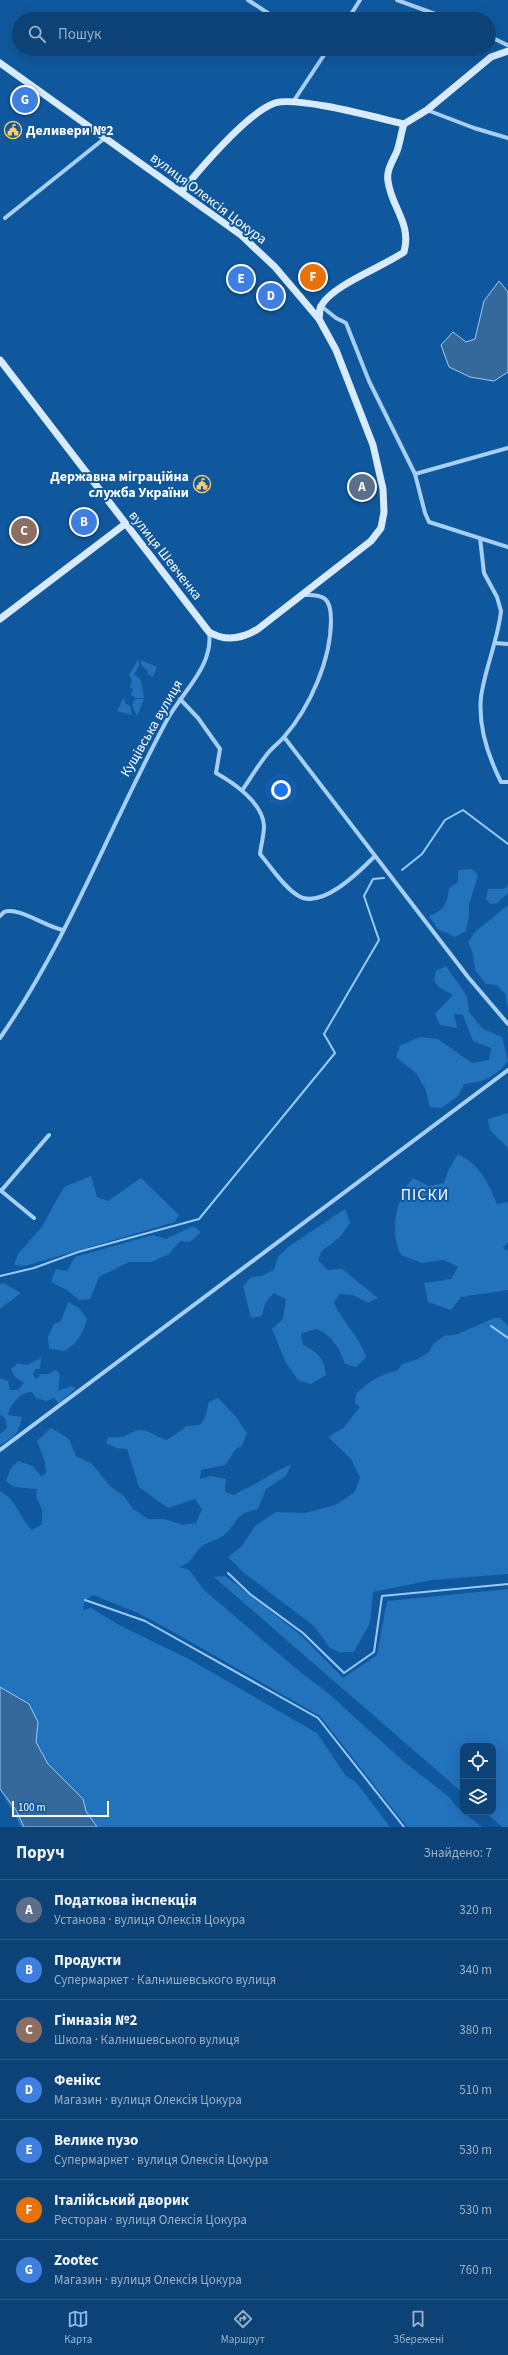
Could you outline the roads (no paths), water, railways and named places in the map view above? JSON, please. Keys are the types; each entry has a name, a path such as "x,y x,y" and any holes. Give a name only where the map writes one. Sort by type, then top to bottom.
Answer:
{"street":[{"path":"248,0 266,12"},
{"path":"352,12 360,0"},
{"path":"397,0 430,12"},
{"path":"496,40 507,47 496,54"},
{"path":"292,103 321,56"},
{"path":"319,319 321,306 349,282 377,269 404,252 407,240 403,220 387,180 389,168 396,152 404,124 427,110 493,56"},
{"name":"вулиця Олексія Цокура","path":"0,64 106,138 254,246 286,278 319,319 336,350 373,445 383,489 384,512 381,528 371,541 301,596"},
{"path":"181,192 208,159 254,117 275,104 292,103 350,112 404,124"},
{"path":"427,110 474,128 508,138"},
{"path":"5,218 106,138"},
{"path":"321,306 336,318 346,323 374,392 415,474 418,491 430,522 508,547"},
{"name":"вулиця Шевченка","path":"0,360 209,632"},
{"path":"415,474 508,448"},
{"path":"0,619 125,524"},
{"path":"480,538 484,573 497,597 501,611 495,643 481,697 481,720 491,763 502,782 508,782"},
{"path":"209,632 225,638 247,636 301,596 318,594 326,599 331,607 331,626 321,674 307,703 284,737 266,755 242,789"},
{"name":"Кущівська вулиця","path":"0,1038 36,984 80,897 138,774 180,699 199,673 210,651 209,632"},
{"path":"495,643 508,644"},
{"path":"180,699 198,718 220,749 216,772 242,789 257,808 264,825 260,854 298,896 308,900 323,897 355,875 374,857"},
{"path":"284,737 374,857 468,977 508,1024"},
{"path":"0,916 4,912 14,910 46,926 63,930"},
{"path":"0,1450 508,1070"},
{"path":"34,1218 1,1190 49,1136"}],"waterway":[{"path":"402,870 422,854 445,820 463,810 508,844"},
{"path":"0,1276 34,1268 78,1252 199,1219 335,1053 324,1034 379,940 364,896 373,879 384,878"},
{"path":"491,1326 508,1338"},
{"path":"228,1573 250,1594 303,1633 344,1673 374,1652 382,1596 508,1584"},
{"path":"85,1600 145,1621 318,1718 404,1827"}],"place":[{"name":"Zootec","path":"25,100"},
{"name":"Деливери №2","path":"13,130"},
{"name":"Італійський дворик","path":"313,277"},
{"name":"Велике пузо","path":"241,279"},
{"name":"Фенікс","path":"271,296"},
{"name":"Державна міграційна служба України","path":"202,484"},
{"name":"Податкова інспекція","path":"362,487"},
{"name":"Продукти","path":"84,522"},
{"name":"Гімназія №2","path":"24,531"}],"district":[{"name":"ПІСКИ","path":"425,1194"}]}
